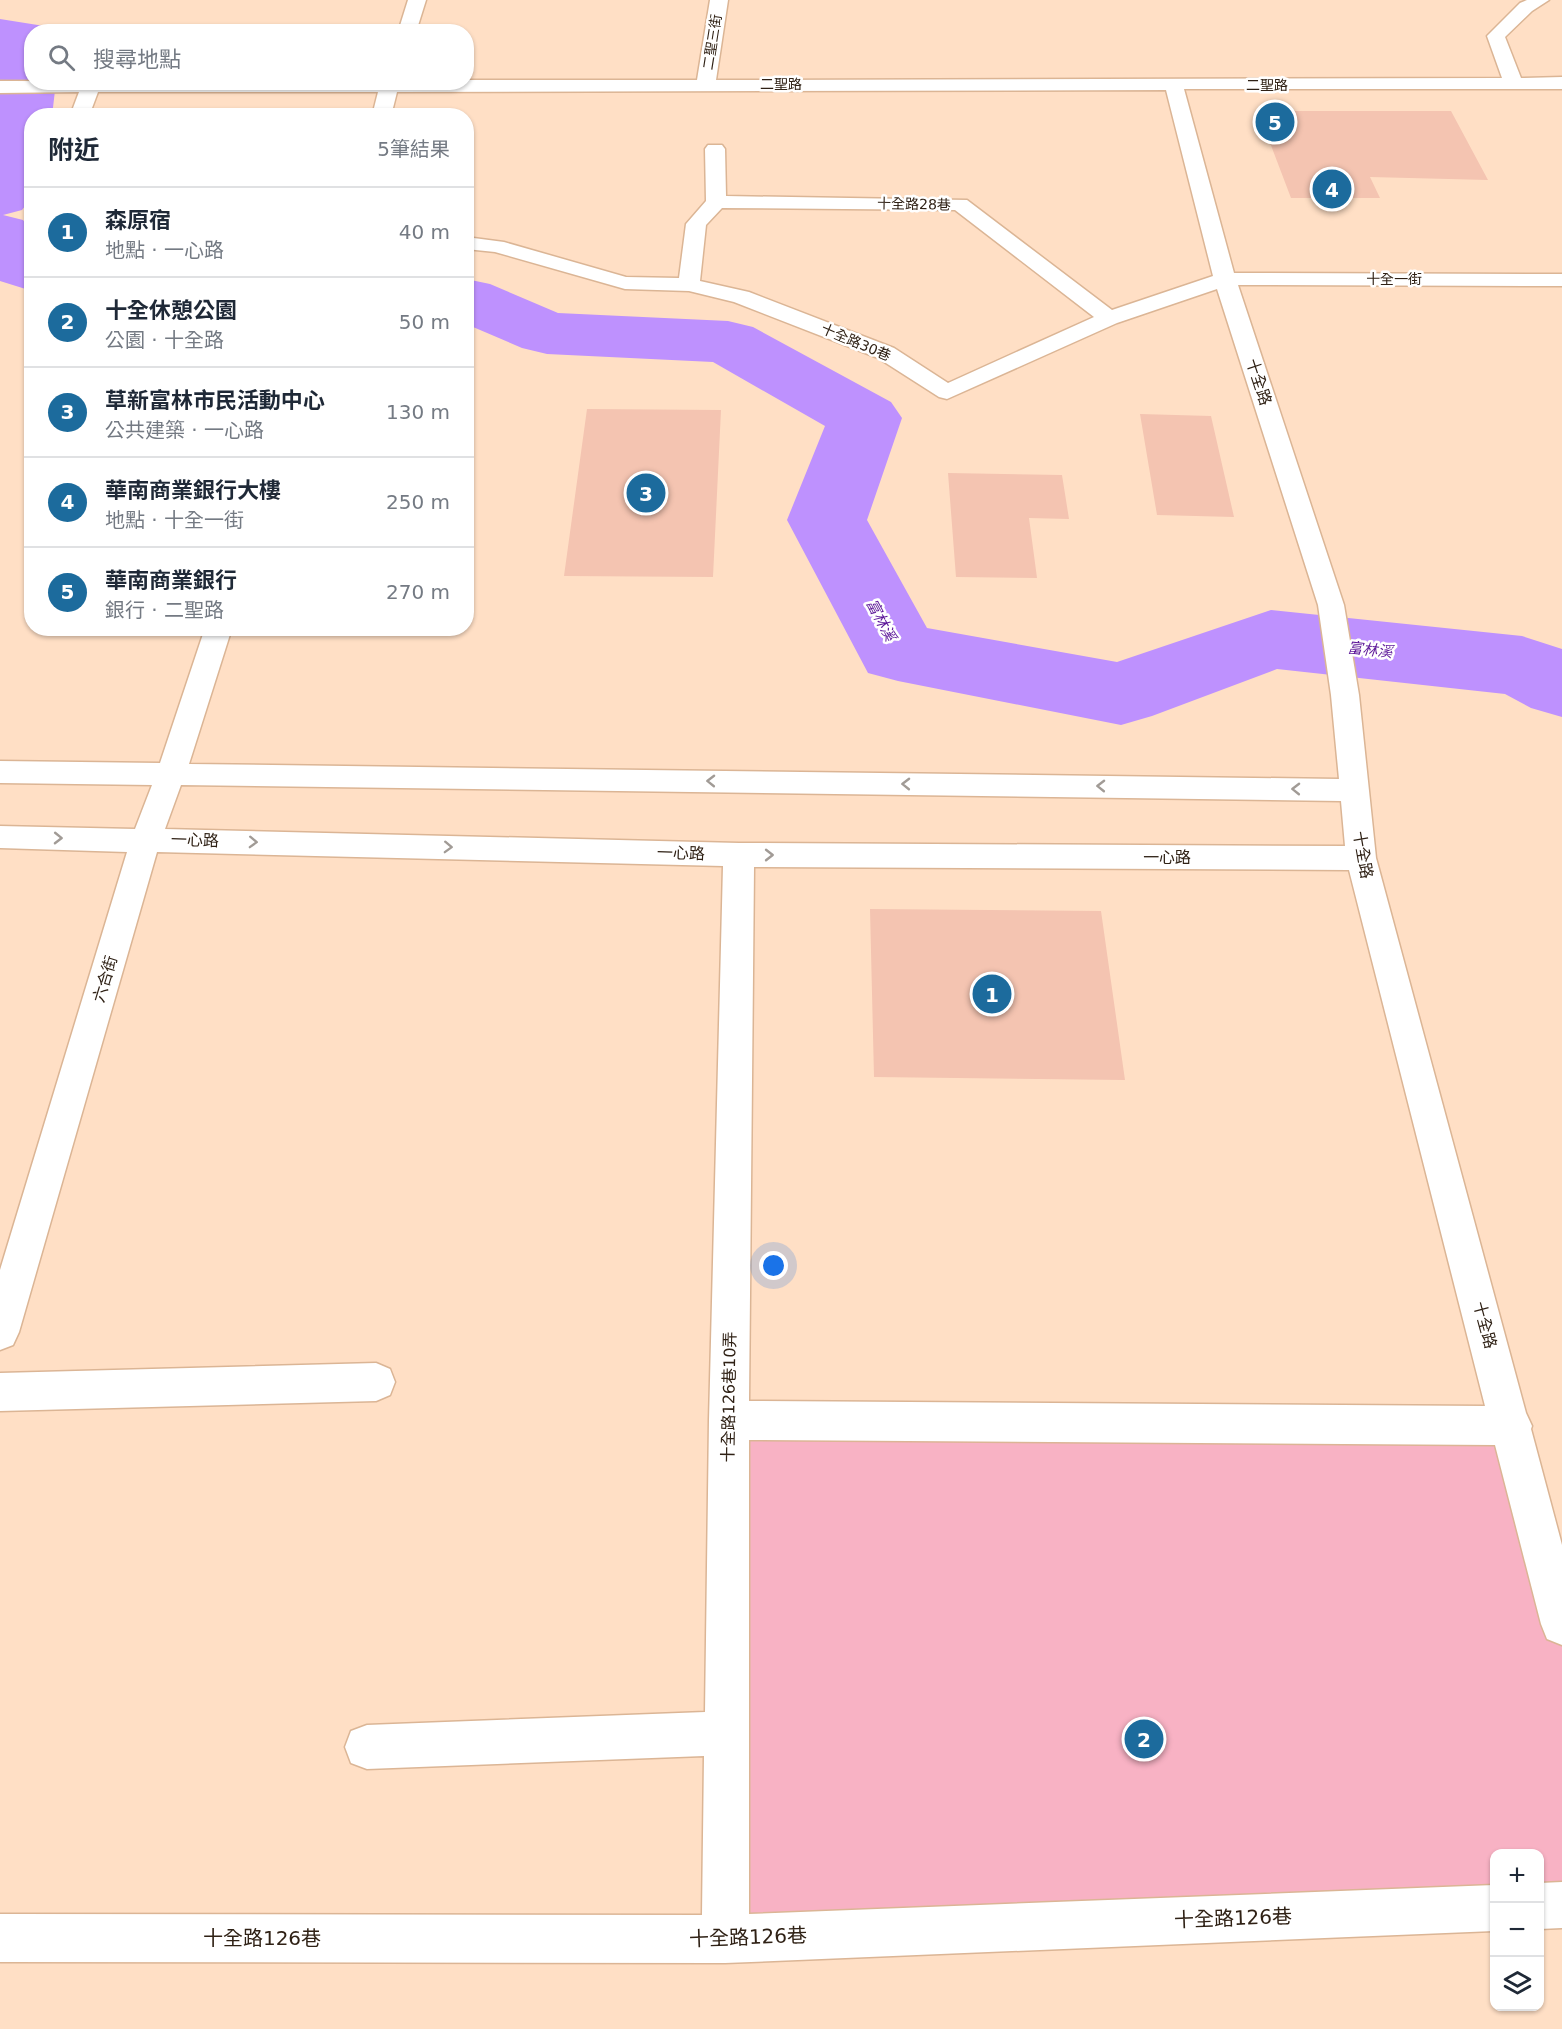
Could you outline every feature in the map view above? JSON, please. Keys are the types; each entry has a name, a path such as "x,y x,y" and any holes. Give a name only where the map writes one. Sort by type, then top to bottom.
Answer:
{"street":[{"path":"410,24 417,0"},
{"name":"二聖三街","path":"706,84 719,0"},
{"path":"1514,84 1496,36 1526,7 1540,0"},
{"name":"二聖路","path":"474,84 1174,86 1562,83"},
{"name":"十全路","path":"1174,86 1225,279 1331,605 1345,695 1361,858 1562,1623"},
{"name":"二聖路","path":"0,87 24,87"},
{"path":"82,108 89,90"},
{"path":"383,108 388,90"},
{"path":"689,285 696,224 716,202 715,149"},
{"name":"十全路28巷","path":"716,202 960,204 1109,318"},
{"name":"十全路30巷","path":"474,244 497,246 625,283 689,285 741,297 886,353 947,392 1109,318 1225,279"},
{"name":"十全一街","path":"1225,279 1562,280"},
{"name":"六合街","path":"0,1332 147,839 216,636"},
{"path":"0,772 1355,790"},
{"name":"一心路","path":"0,837 739,855 1361,858"},
{"name":"十全路126巷10弄","path":"725,1939 729,1420 739,855"},
{"path":"0,1392 376,1382"},
{"path":"729,1420 1512,1426"},
{"path":"367,1747 727,1733"},
{"path":"1544,1906 1562,1905"},
{"name":"十全路126巷","path":"0,1938 725,1939 1490,1908"}],"shaded area":[{"path":"729,1420 1512,1426 1562,1624 1562,1905 1544,1906 1544,1849 1490,1849 1490,1908 725,1939"}],"building":[{"path":"1258,111 1451,111 1488,180 1370,177 1380,198 1291,198"},
{"path":"587,409 721,410 713,577 564,576"},
{"path":"1140,414 1211,416 1234,517 1157,515"},
{"path":"948,473 1062,475 1069,519 1029,518 1037,578 956,577"},
{"path":"870,909 1101,911 1125,1080 874,1077"}],"waterway":[{"name":"富林溪","path":"0,36 24,38"},
{"name":"富林溪","path":"24,108 27,90"},
{"name":"富林溪","path":"0,197 24,108"},
{"name":"富林溪","path":"0,234 1,255 24,267"},
{"name":"富林溪","path":"474,302 547,333 728,342 865,418 827,520 898,652 1121,694 1271,639 1522,666 1562,686"}],"place":[{"name":"華南商業銀行","path":"1275,122"},
{"name":"華南商業銀行大樓","path":"1332,189"},
{"name":"草新富林市民活動中心","path":"646,493"},
{"name":"森原宿","path":"992,994"},
{"name":"十全休憩公園","path":"1144,1739"}]}
